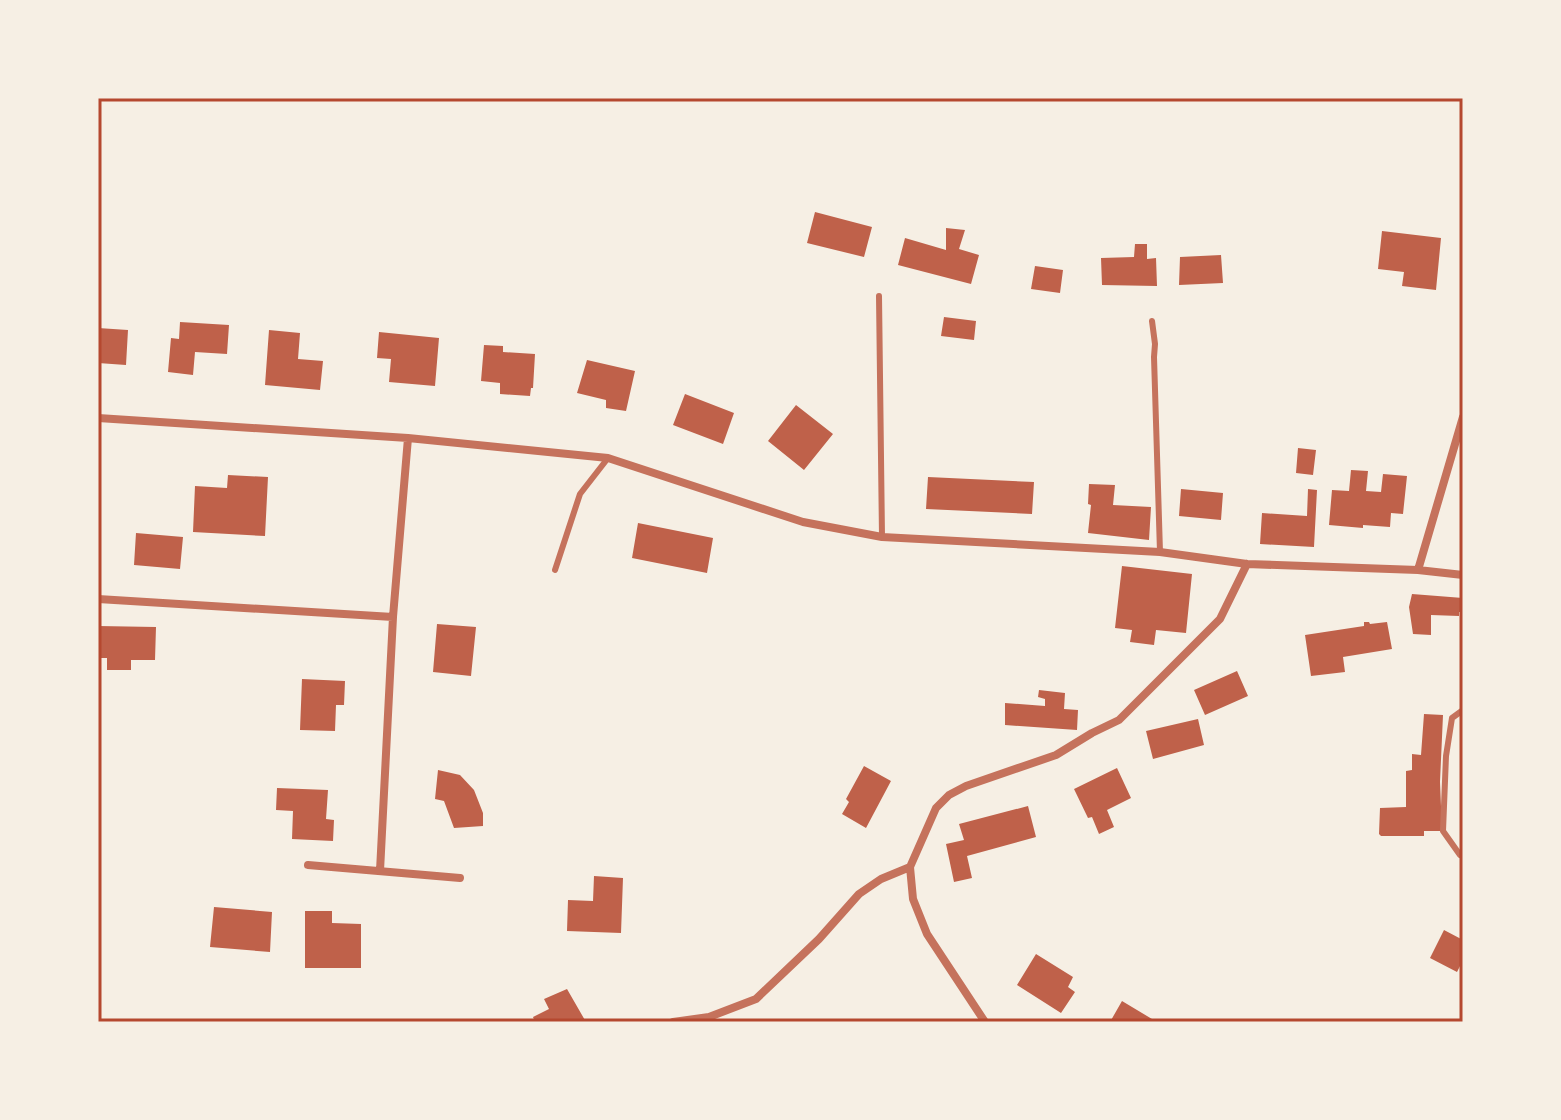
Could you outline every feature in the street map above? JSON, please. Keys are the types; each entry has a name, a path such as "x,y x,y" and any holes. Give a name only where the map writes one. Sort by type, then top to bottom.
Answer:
{"street":[{"path":"1418,570 1463,417"},
{"path":"98,418 408,438 608,458 803,522 882,537 1160,552 1247,564 1418,570 1463,575"},
{"path":"380,871 393,617 408,438"},
{"path":"985,1022 927,934 913,899 910,867 936,808 949,795 966,786 1056,755 1119,720 1220,619 1247,564"},
{"path":"98,599 393,617"},
{"path":"308,865 460,878"},
{"path":"673,1022 709,1017 756,999 819,939 859,894 881,879 910,867"}],"lane":[{"path":"879,296 882,537"},
{"path":"1152,321 1160,552"},
{"path":"555,570 580,494 608,458"},
{"path":"1460,855 1443,831 1446,756 1452,718 1463,710"}],"building":[{"path":"815,212 872,227 864,257 807,243"},
{"path":"946,228 965,230 959,249 979,255 971,284 898,265 905,238 946,250"},
{"path":"1382,231 1441,238 1436,290 1402,286 1404,272 1378,269"},
{"path":"1135,244 1147,244 1147,259 1156,258 1157,286 1102,285 1101,258 1134,257"},
{"path":"1221,255 1223,283 1179,285 1180,257"},
{"path":"1035,266 1063,270 1060,293 1031,289"},
{"path":"944,317 976,321 974,340 941,336"},
{"path":"180,322 229,325 227,354 195,352 193,375 168,372 171,338 179,339"},
{"path":"98,328 128,330 126,365 98,363"},
{"path":"269,330 300,333 298,359 323,361 320,390 265,385"},
{"path":"379,332 439,338 435,386 389,382 391,359 377,358"},
{"path":"484,345 503,346 503,352 535,354 530,396 500,394 500,383 481,381"},
{"path":"587,360 635,371 626,411 606,408 606,400 577,393"},
{"path":"685,394 734,413 723,444 673,425"},
{"path":"796,405 833,434 804,470 768,441"},
{"path":"1298,448 1316,450 1313,475 1296,473"},
{"path":"1351,470 1368,471 1366,491 1381,492 1383,474 1407,476 1403,514 1391,513 1390,527 1329,525 1332,490 1349,491"},
{"path":"228,475 268,477 265,536 193,532 195,486 227,488"},
{"path":"928,477 1034,482 1032,514 926,509"},
{"path":"1089,484 1115,485 1113,505 1151,507 1149,540 1088,533 1091,505 1088,504"},
{"path":"1181,489 1223,493 1221,520 1179,516"},
{"path":"1308,489 1317,490 1314,547 1260,544 1262,513 1307,516"},
{"path":"638,523 713,538 707,573 632,558"},
{"path":"136,533 183,537 180,569 134,565"},
{"path":"1122,566 1192,574 1186,633 1156,630 1154,645 1130,642 1132,630 1115,628"},
{"path":"1412,594 1463,598 1463,612 1459,612 1459,616 1431,615 1431,635 1413,634 1409,607"},
{"path":"1364,622 1387,622 1392,649 1343,657 1345,672 1311,676 1305,635 1364,626"},
{"path":"437,624 476,627 471,676 433,672"},
{"path":"98,626 156,627 155,660 131,660 131,670 107,670 107,658 98,658"},
{"path":"1237,671 1248,696 1205,715 1194,690"},
{"path":"302,679 345,681 344,705 336,705 335,731 300,730"},
{"path":"1039,690 1065,693 1064,709 1078,710 1077,730 1005,725 1005,703 1045,706 1045,699 1038,697"},
{"path":"1424,714 1443,715 1440,782 1442,831 1424,831 1424,836 1381,836 1380,808 1406,807 1406,771 1412,770 1412,754 1421,755"},
{"path":"1198,719 1204,745 1153,759 1146,731"},
{"path":"864,766 891,781 866,828 842,814 849,802 846,799"},
{"path":"1117,768 1131,798 1107,810 1114,827 1099,834 1074,789"},
{"path":"438,770 460,775 474,790 483,813 483,826 454,828 444,801 435,799"},
{"path":"277,788 328,790 326,819 334,820 333,841 292,839 293,811 276,810"},
{"path":"1028,806 1036,837 967,856 972,878 954,882 946,844 964,840 959,824"},
{"path":"594,876 623,878 621,933 567,931 568,900 593,901"},
{"path":"214,907 272,912 270,952 210,947"},
{"path":"305,911 332,911 332,923 361,924 361,968 305,968"},
{"path":"1444,930 1463,940 1463,960 1457,972 1430,958"},
{"path":"1036,954 1073,977 1068,987 1075,992 1061,1013 1017,985"},
{"path":"567,989 586,1022 535,1022 533,1017 549,1009 544,999"},
{"path":"1122,1001 1157,1022 1110,1022"}]}
